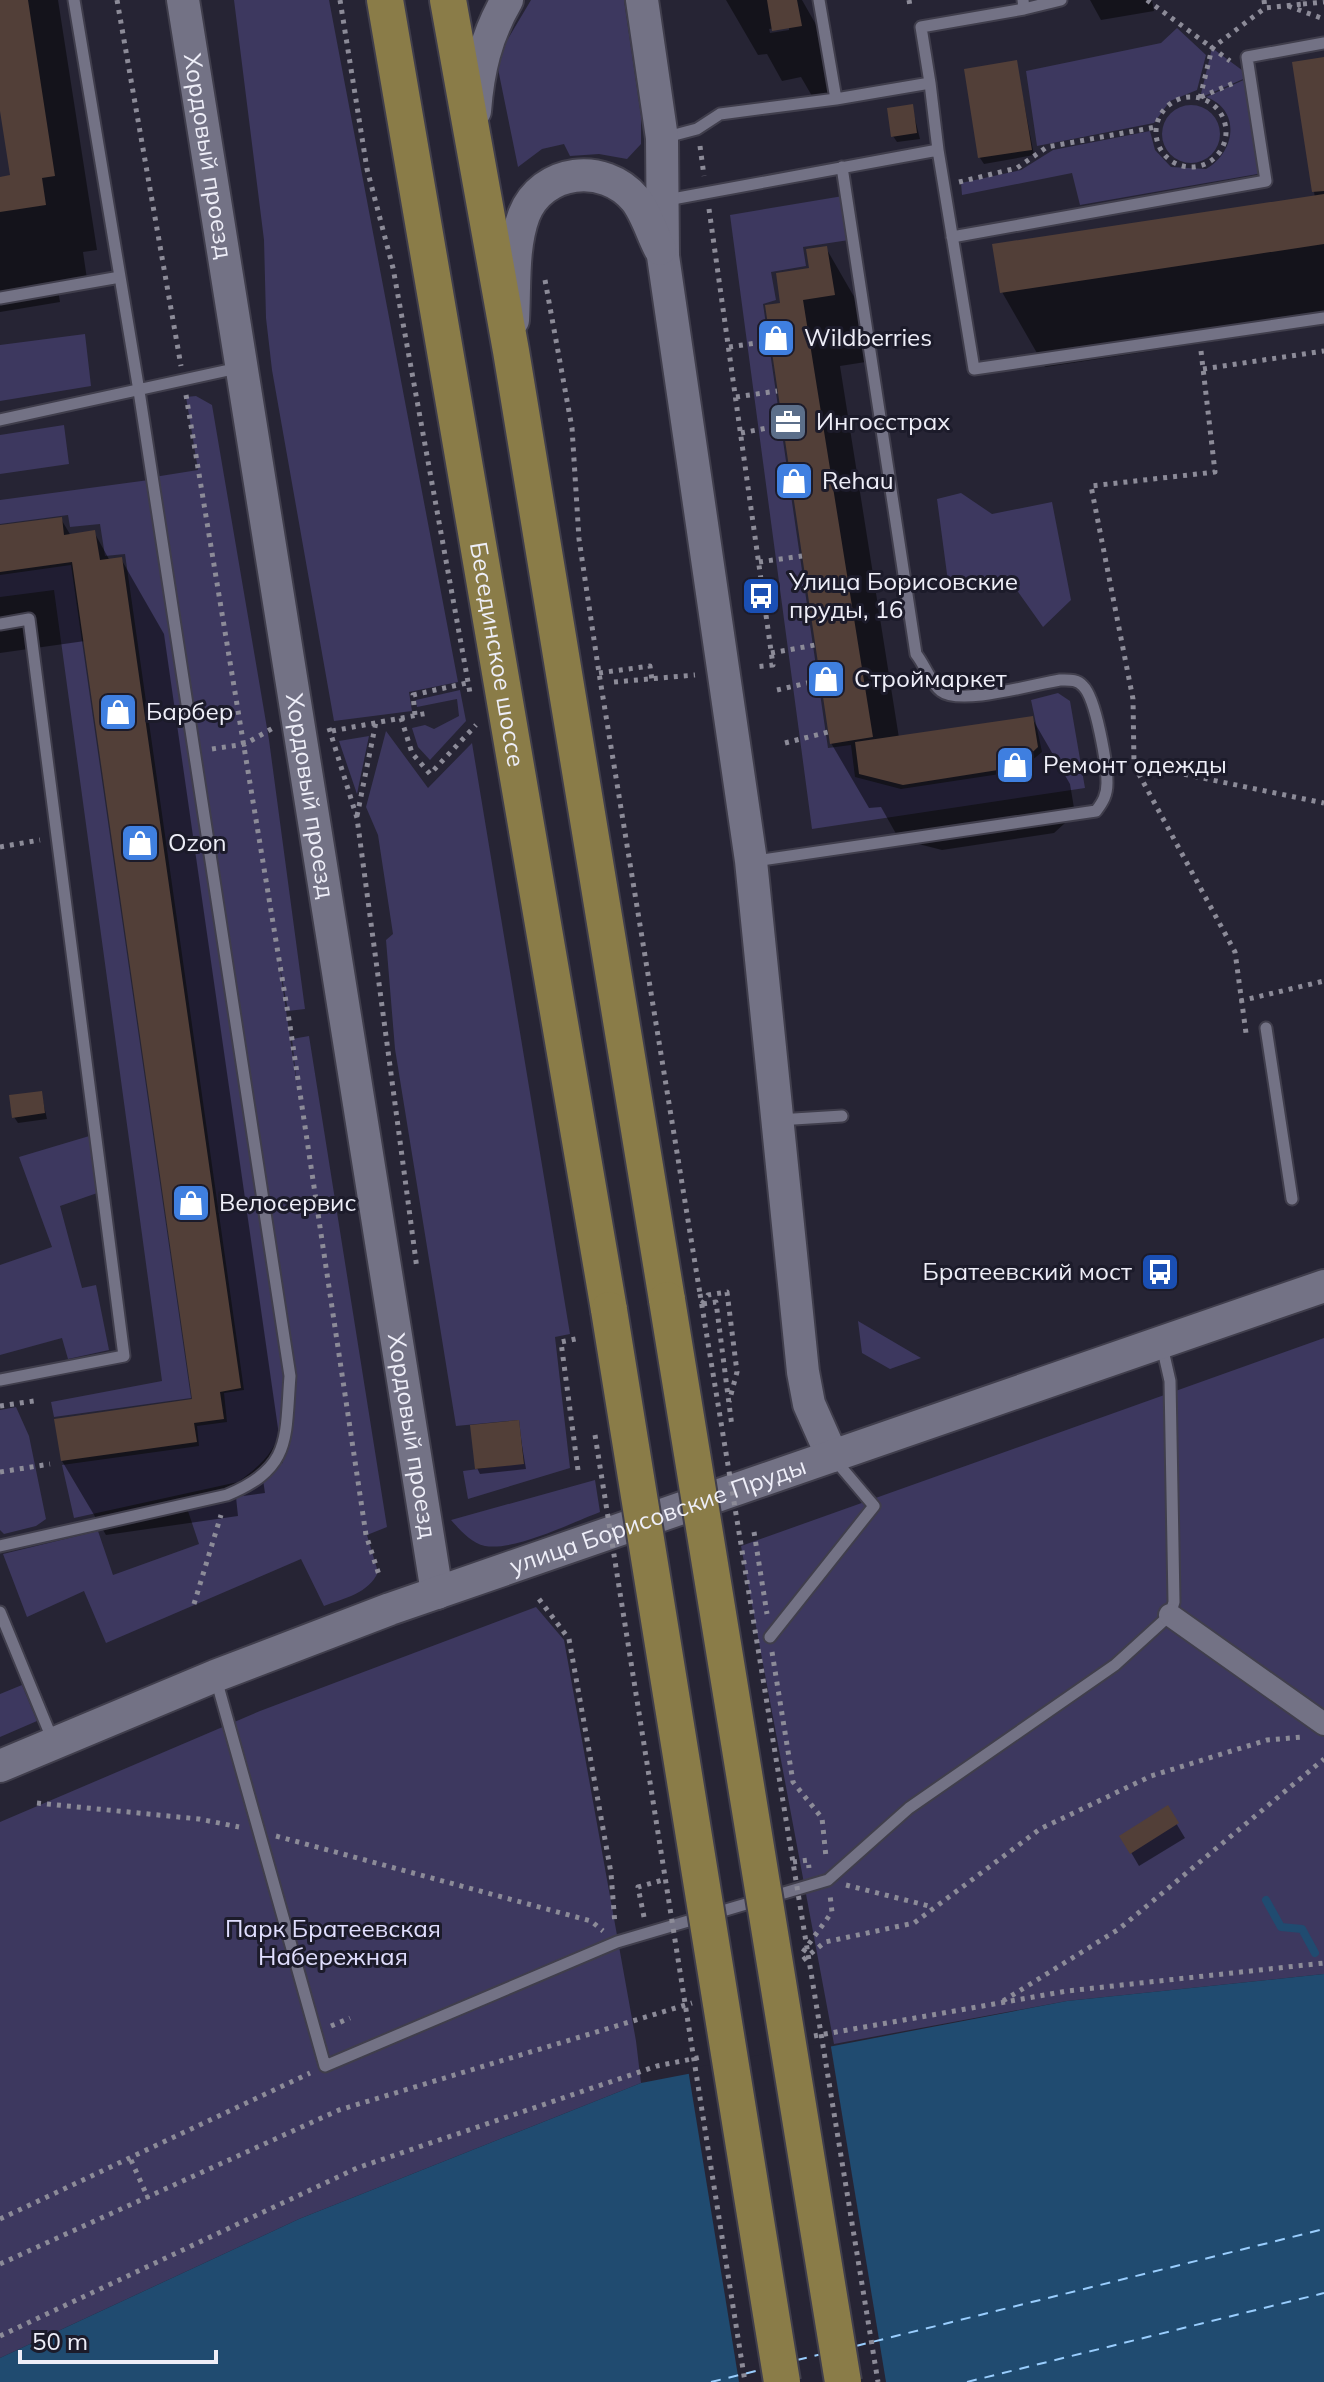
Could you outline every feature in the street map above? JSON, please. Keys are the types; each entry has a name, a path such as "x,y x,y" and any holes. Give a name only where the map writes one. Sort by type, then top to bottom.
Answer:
{"main road":[{"name":"Хордовый проезд","path":"183,0 437,1593"},
{"path":"192,59 195,11 199,0"},
{"path":"448,0 472,147 690,1299 843,2382"},
{"path":"472,147 478,72 493,24 507,0"},
{"path":"642,0 662,138 663,256 751,861 803,1372 809,1404 832,1456"},
{"name":"Бесединское шоссе","path":"381,8 593,1318 782,2382"},
{"path":"511,351 518,235 525,212 541,188 566,176 590,174 617,183 636,200 663,256"},
{"name":"улица Борисовские Пруды","path":"0,1766 215,1676 437,1593 1324,1286"}],"street":[{"path":"1170,1615 1317,1730"}],"lane":[{"path":"0,1546 227,1495 253,1484 284,1451 290,1376 196,752 74,0"},
{"path":"819,0 836,99"},
{"path":"1061,0 921,27 943,185 974,369 1324,318"},
{"path":"952,237 1266,181 1247,57 1324,43"},
{"path":"662,138 697,129 720,114 930,83"},
{"path":"663,201 707,190 938,150"},
{"path":"751,861 1085,814 1096,811 1104,801 1107,781 1093,701 1086,687 1076,680 954,698 938,689 928,668 916,654 842,167"},
{"path":"0,298 120,277"},
{"path":"0,420 242,367"},
{"path":"0,624 29,619 124,1356 0,1380"},
{"path":"1266,1028 1292,1199"},
{"path":"777,1120 842,1116"},
{"path":"215,1676 325,2066 617,1942 828,1880 909,1808 1115,1665 1170,1615 1175,1573 1170,1381 1161,1342"},
{"path":"770,1637 874,1506 832,1456"},
{"path":"0,1612 54,1743"}],"path":[{"path":"340,0 367,169 393,268 470,697"},
{"path":"1147,0 1250,76 1200,98 1176,100 1167,106 1156,127 1159,148 1174,164 1195,168 1215,160 1226,141 1224,119 1219,109 1200,98"},
{"path":"1264,0 1265,8"},
{"path":"1200,98 1212,48 1265,8 1324,2"},
{"path":"1287,6 1324,19"},
{"path":"943,185 1017,168 1047,147 1156,127"},
{"path":"697,129 773,665 754,667"},
{"path":"544,274 572,428 579,539 690,1299 878,2382"},
{"path":"1200,334 1215,472 1091,486 1133,699 1134,764 1235,952 1240,1001 1324,981"},
{"path":"729,347 770,341"},
{"path":"1203,369 1324,351"},
{"path":"736,397 777,391"},
{"path":"741,433 783,425"},
{"path":"759,562 802,556"},
{"path":"771,653 815,645"},
{"path":"599,673 650,666 652,680"},
{"path":"614,682 695,675"},
{"path":"777,690 820,680"},
{"path":"415,715 413,695 467,683"},
{"path":"401,718 412,753 430,774 476,725 473,711"},
{"path":"418,1275 357,818 332,731 428,713"},
{"path":"357,818 376,722"},
{"path":"785,743 828,732"},
{"path":"196,752 245,744 366,1535 380,1578"},
{"path":"1134,764 1324,803"},
{"path":"265,1211 317,1204"},
{"path":"690,1299 727,1292 737,1372 729,1402"},
{"path":"690,1299 716,1302 732,1427"},
{"path":"583,1354 580,1338 593,1318"},
{"path":"578,1470 561,1342 580,1338"},
{"path":"0,1406 34,1401"},
{"path":"594,1431 745,2382"},
{"path":"0,1472 50,1464"},
{"path":"194,1604 227,1495"},
{"path":"539,1599 569,1639 611,1873 617,1942"},
{"path":"796,1965 825,1942 914,1923 1040,1829 1151,1776 1267,1740 1317,1730"},
{"path":"998,2004 1119,1929 1324,1759"},
{"path":"37,1803 199,1819 259,1831 591,1921 617,1942"},
{"path":"647,1933 638,1887 663,1880"},
{"path":"828,1880 934,1908"},
{"path":"805,2037 1067,1991 1324,1963"},
{"path":"0,2336 357,2168 657,2066 716,2054"},
{"path":"0,2219 131,2160 325,2066"},
{"path":"131,2160 148,2198"}],"green space":[{"path":"234,0 329,0 458,682 409,692 412,711 334,721 272,370 266,318 264,240"},
{"path":"531,0 624,0 641,116 641,144 627,159 599,154 570,156 564,144 542,149 518,167 496,59"},
{"path":"1177,28 1206,55 1197,90 1170,101 1154,123 1037,146 1026,71 1161,43"},
{"path":"1212,48 1250,76 1200,98"},
{"path":"1248,78 1263,173 1080,205 1072,173 962,195 961,183 1021,170 1053,150 1150,131 1155,150 1171,167 1206,169 1223,153 1230,132 1225,111 1206,97"},
{"path":"1191,105 1211,114 1220,134 1211,154 1191,163 1171,154 1162,134 1171,114"},
{"path":"843,196 849,240 803,247 806,266 771,272 776,300 763,304 828,748 851,745 855,777 901,789 1019,771 1042,752 1031,700 1058,693 1070,701 1085,788 812,829 730,215"},
{"path":"85,334 91,386 0,401 0,345"},
{"path":"196,396 212,405 269,740 305,1009 288,1011 278,955 297,1086 292,1039 309,1036 387,1527 367,1535 378,1572 369,1585 348,1597 324,1606 301,1559 106,1643 84,1591 27,1617 3,1554 98,1531 113,1575 199,1544 186,1505 253,1484 284,1451 290,1376 154,477 198,470 186,397"},
{"path":"64,425 69,464 0,474 0,435"},
{"path":"149,480 287,1376 281,1425 273,1448 254,1470 238,1482 74,1518 62,1465 199,1446 197,1426 227,1422 224,1393 244,1390 125,554 105,556 100,524 70,527 68,515 0,524 0,500"},
{"path":"961,493 992,514 1052,502 1071,600 1043,627 1006,575 949,589 937,499"},
{"path":"71,565 191,1398 54,1417 51,1402 162,1381 54,590 0,597 0,575"},
{"path":"460,690 466,721 430,760 418,747 412,728 425,725 434,729 459,716 457,699 417,707 416,700"},
{"path":"386,731 428,788 472,743 570,1334 555,1337 570,1468 468,1499 463,1471 524,1463 519,1420 456,1426 395,1049 386,940 393,934 378,835 366,807"},
{"path":"369,736 357,794 339,741"},
{"path":"96,1134 103,1191 60,1206 82,1288 96,1285 109,1350 68,1359 62,1338 0,1355 0,1265 52,1247 19,1157"},
{"path":"858,1321 921,1358 890,1369 862,1353"},
{"path":"1324,1338 1324,1974 1067,2001 834,2044 741,1546"},
{"path":"16,1407 29,1436 46,1519 36,1526 4,1534 0,1530 0,1410"},
{"path":"595,1480 600,1512 527,1540 485,1546 470,1539 451,1520"},
{"name":"Парк Братеевская Набережная","path":"536,1607 564,1640 641,2083 299,2219 0,2358 0,1822 260,1711"},
{"path":"22,1685 37,1721 0,1737 0,1694"}],"water":[{"path":"1324,1974 1324,2382 0,2382 0,2358 299,2219 641,2083 1067,2001"}],"pier":[{"path":"830,2041 886,2382 739,2382 688,2069"}],"building":[{"path":"0,0 28,0 55,176 42,178 46,205 0,212 0,177 10,175 0,111"},
{"path":"767,0 797,0 802,26 772,31"},
{"path":"1324,57 1324,191 1312,192 1292,62"},
{"path":"1017,60 1032,150 978,158 964,69"},
{"path":"913,104 917,133 891,137 887,108"},
{"path":"1324,194 1324,244 1000,293 992,244"},
{"path":"827,246 835,295 803,300 873,737 830,744 765,305 780,303 776,273 809,268 806,249"},
{"path":"62,517 64,535 95,530 100,560 122,557 241,1388 220,1392 224,1419 194,1423 197,1442 61,1461 54,1419 192,1399 72,562 0,572 0,525"},
{"path":"1033,716 1038,747 1017,767 903,785 859,774 855,742"},
{"path":"42,1091 45,1113 12,1118 9,1095"},
{"path":"519,1420 524,1464 475,1469 470,1425"},
{"path":"1168,1805 1179,1823 1130,1854 1119,1836"}],"waterway":[{"path":"1266,1900 1281,1927 1302,1929 1315,1953"}],"ferry route":[{"path":"856,2346 1324,2229"},
{"path":"967,2382 1324,2293"},
{"path":"797,2360 822,2354"},
{"path":"711,2382 764,2369"}],"place":[{"name":"Wildberries","path":"776,338"},
{"name":"Ингосстрах","path":"788,422"},
{"name":"Rehau","path":"794,481"},
{"name":"Улица Борисовские пруды, 16","path":"761,596"},
{"name":"Строймаркет","path":"826,679"},
{"name":"Барбер","path":"118,712"},
{"name":"Ремонт одежды","path":"1015,765"},
{"name":"Ozon","path":"140,843"},
{"name":"Велосервис","path":"191,1203"},
{"name":"Братеевский мост","path":"1160,1272"}]}
